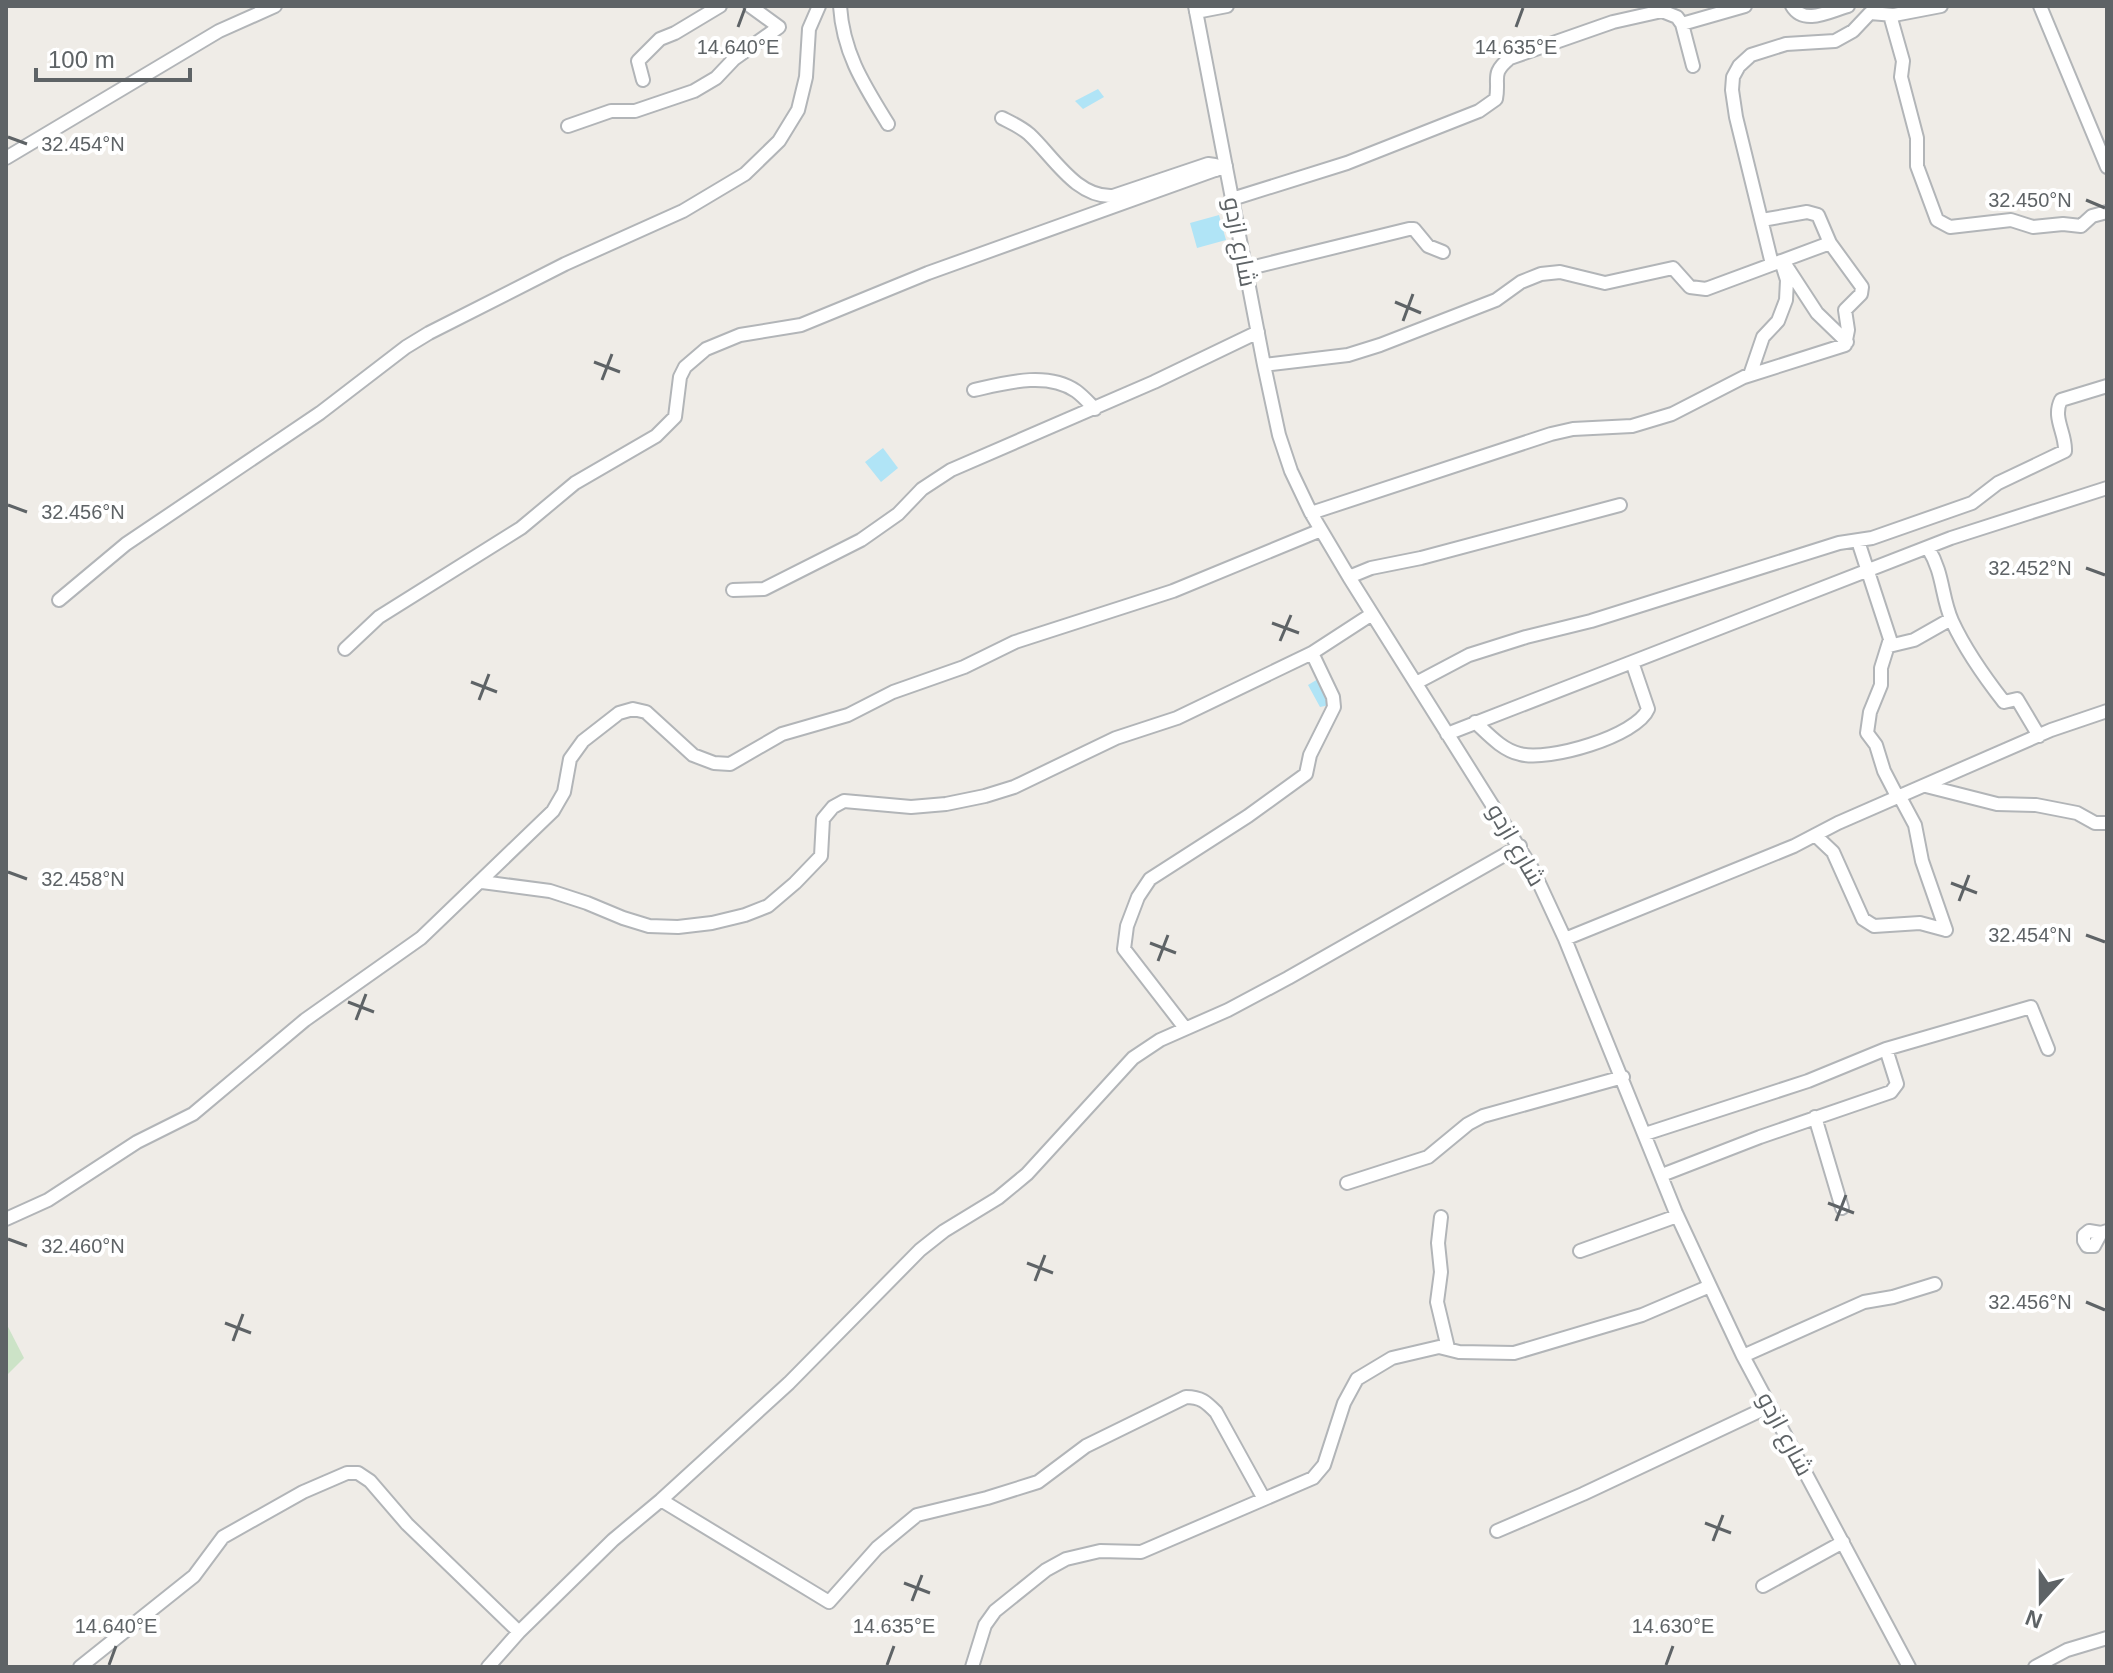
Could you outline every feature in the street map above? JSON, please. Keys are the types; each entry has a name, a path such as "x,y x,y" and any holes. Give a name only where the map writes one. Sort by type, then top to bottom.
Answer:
{"street":[{"path":"6,158 219,31 275,6"},
{"path":"643,80 638,61 660,39 720,6"},
{"path":"568,126 611,111 635,111 694,91 716,78 734,59 779,27 750,6"},
{"path":"59,600 126,544 320,413 429,333 565,264 683,211 745,174 779,141 798,110 806,77 809,29 819,6"},
{"path":"840,6 852,64 888,124"},
{"path":"1195,9 1227,6"},
{"path":"1682,24 1745,6"},
{"path":"1792,6 1799,15 1808,17 1848,6"},
{"path":"1750,375 1763,337 1778,321 1786,300 1787,280 1776,262 1762,220 1736,117 1731,83 1736,70 1746,58 1774,48 1845,37 1864,10 1890,15 1941,6"},
{"path":"2040,6 2107,167"},
{"name":"شارع ازدو","path":"1195,9 1221,168 1232,199 1264,365 1291,471 1311,513 1349,577 1520,846 1565,939 1677,1216 1743,1356 1909,1667"},
{"path":"1232,199 1347,163 1479,111 1496,99 1495,76 1500,66 1522,52 1653,11 1669,12 1682,24 1693,66"},
{"path":"1890,15 1903,61 1901,77 1917,138 1917,166 1937,220 1950,227 2011,220 2033,227 2081,226 2092,216 2107,212"},
{"path":"1002,118 1028,132 1078,183 1101,196 1132,191 1208,164 1221,168"},
{"path":"345,649 379,617 521,528 575,483 656,436 675,417 680,377 695,357 706,349 740,335 801,325 928,273 1221,168"},
{"path":"1762,220 1814,212 1818,215 1830,243 1862,287 1861,294 1845,310 1847,342"},
{"path":"1246,269 1409,229 1414,229 1428,246 1443,252"},
{"path":"1264,365 1348,355 1380,345 1496,300 1530,277 1541,274 1560,272 1605,283 1673,268 1682,282 1699,290 1830,243"},
{"path":"1776,262 1792,273 1817,313 1847,342"},
{"path":"733,590 754,591 774,585 805,566 861,540 898,514 922,489 951,470 1095,409 1258,332"},
{"path":"1311,513 1551,434 1573,429 1632,426 1672,414 1750,375 1838,348 1847,342"},
{"path":"974,390 1009,383 1050,381 1076,391 1095,409"},
{"path":"1416,683 1469,655 1591,621 1839,543 1858,541 1972,503 1998,483 2065,451 2066,444 2056,412 2061,400 2107,386"},
{"path":"1447,734 1868,570 2013,517 2107,488"},
{"path":"1349,577 1371,568 1421,558 1620,505"},
{"path":"6,1219 48,1200 137,1142 193,1114 305,1020 421,938 553,811 564,792 570,759 583,741 619,713 633,709 646,712 693,755 714,763 730,764 782,734 848,715 893,692 964,667 1015,642 1173,591 1321,530"},
{"path":"1815,835 1833,852 1863,919 1874,926 1906,923 1946,930 1922,861 1915,825 1884,771 1876,745 1867,733 1870,712 1881,685 1881,668 1889,646 1889,633 1858,541"},
{"path":"1928,548 1939,566 1951,619 1992,687 2004,702 2017,699 2039,736"},
{"path":"482,882 550,891 649,926 689,926 745,915 768,906 818,861 823,819 833,807 844,801 911,807 946,804 1014,787 1116,738 1177,718 1312,653 1372,614"},
{"path":"1889,646 1914,640 1951,619"},
{"path":"1185,1028 1124,949 1127,926 1138,897 1150,879 1248,816 1306,774 1310,755 1334,707 1333,697 1312,653"},
{"path":"1475,722 1498,743 1515,753 1533,758 1571,751 1632,727 1644,718 1648,709 1632,662"},
{"path":"1565,939 1794,846 2039,736 2107,711"},
{"path":"1926,786 1997,804 2036,805 2077,813 2095,823 2107,823"},
{"path":"488,1667 519,1632 613,1540 789,1383 920,1250 944,1231 998,1198 1027,1174 1133,1058 1160,1040 1277,984 1520,846"},
{"path":"1645,1134 1808,1081 1886,1049 2031,1007 2048,1049"},
{"path":"1662,1175 1891,1092 1897,1084 1886,1049"},
{"path":"1347,1183 1428,1157 1468,1124 1483,1116 1623,1077"},
{"path":"1815,1117 1842,1208"},
{"path":"1580,1251 1677,1216"},
{"path":"1441,1217 1438,1243 1441,1272 1437,1302 1448,1348"},
{"path":"1743,1356 1864,1302 1935,1284"},
{"path":"972,1667 985,1625 995,1611 1046,1570 1083,1553 1141,1552 1313,1478 1324,1465 1344,1403 1357,1379 1392,1358 1430,1348 1514,1353 1642,1315 1710,1286"},
{"path":"661,1500 829,1602 877,1548 917,1515 1038,1482 1086,1446 1186,1397 1205,1401 1216,1412 1264,1499"},
{"path":"1497,1531 1770,1406"},
{"path":"80,1667 194,1576 223,1537 303,1492 347,1473 358,1473 370,1481 407,1524 519,1632"},
{"path":"1763,1586 1843,1542"},
{"path":"2035,1667 2067,1650 2107,1638"}],"green space":[{"path":"6,1323 24,1358 6,1376"}],"water":[{"path":"1098,89 1104,97 1083,109 1075,101"},
{"path":"1219,215 1226,240 1197,248 1190,223"},
{"path":"883,448 898,468 881,482 865,462"},
{"path":"1318,679 1330,705 1320,707 1308,685"}]}
